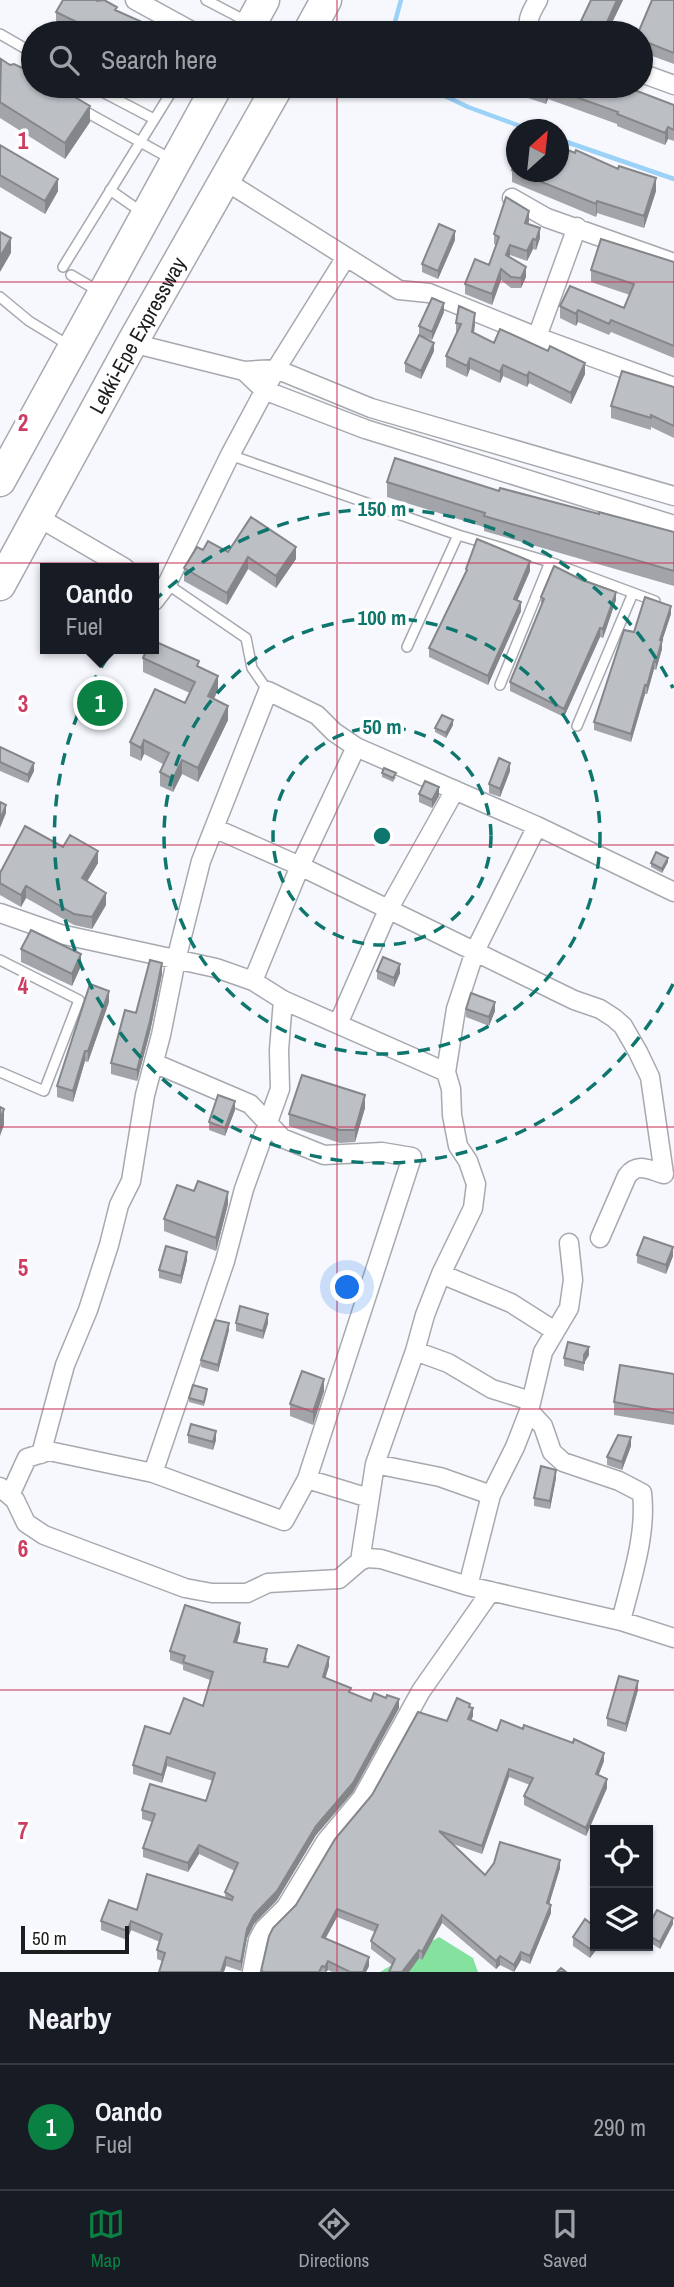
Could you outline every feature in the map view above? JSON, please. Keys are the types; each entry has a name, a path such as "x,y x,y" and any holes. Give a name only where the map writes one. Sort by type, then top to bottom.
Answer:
{"highway":[{"path":"315,21 326,0"},
{"path":"0,481 211,98"},
{"name":"Lekki-Epe Expressway","path":"0,585 132,343 271,98"}],"street":[{"path":"135,0 173,21"},
{"path":"528,21 538,0"},
{"path":"653,77 674,85"},
{"path":"224,180 399,290 429,293 537,337 674,387"},
{"path":"512,198 547,218 674,262"},
{"path":"537,337 577,228"},
{"path":"159,590 264,390 346,257"},
{"path":"132,343 244,372 276,369 371,408 674,496"},
{"path":"244,372 264,390 365,429 674,525"},
{"path":"549,486 559,463"},
{"path":"36,516 116,563"},
{"path":"41,1454 65,1365 88,1310 119,1205 131,1181 145,1095 201,862 268,691 317,715 334,732 356,747 537,826 674,892"},
{"path":"253,981 300,866 356,747"},
{"path":"338,1024 388,910 455,790"},
{"path":"360,1561 375,1464 425,1315 473,1208 476,1184 468,1161 458,1146 452,1115 451,1089 446,1072 456,1009 475,951 537,826"},
{"path":"214,828 300,866 574,1000 600,1009 623,1026 650,1077 669,1173 637,1167 633,1169 627,1176 600,1238"},
{"path":"0,913 60,934 216,968 253,981 283,999 446,1072"},
{"path":"153,1473 225,1261 244,1189 280,1089 279,1050 283,999"},
{"path":"154,1063 250,1104 282,1138 324,1155 382,1153 412,1157 307,1479 284,1521 153,1473 49,1451 27,1458 5,1491 15,1500 26,1523 44,1535 185,1588 212,1593 247,1592 268,1583 339,1578 360,1561 367,1558 381,1559 468,1586 621,1621 674,1638"},
{"path":"468,1586 491,1495 515,1447 530,1406 543,1352 564,1319 572,1295 569,1242"},
{"path":"441,1275 511,1303 555,1331"},
{"path":"415,1351 448,1363 492,1390 530,1406 543,1426 552,1452 563,1462 619,1481 642,1493 644,1506 639,1544 621,1621"},
{"path":"375,1464 440,1477 491,1495"},
{"path":"307,1479 369,1498"},
{"path":"252,1972 258,1940 264,1929 286,1907 326,1841 362,1798 421,1691 491,1591"}],"lane":[{"path":"213,2 254,19"},
{"path":"0,34 21,46"},
{"path":"113,98 154,120"},
{"path":"64,267 168,98"},
{"path":"73,104 176,161"},
{"path":"110,190 145,215"},
{"path":"71,275 102,293"},
{"path":"0,297 29,321 73,348"},
{"path":"230,455 458,536 550,562 659,602"},
{"path":"407,647 458,536"},
{"path":"500,685 550,562"},
{"path":"159,590 246,638 253,668 268,691"},
{"path":"577,726 633,593"},
{"path":"0,1072 44,1091 79,1000 1,962"}],"green space":[{"path":"439,1937 473,1958 478,1972 380,1972"}],"building":[{"path":"63,0 104,0 117,7 115,10 140,21 74,21 56,12"},
{"path":"591,0 617,0 608,21 581,21"},
{"path":"652,0 674,0 674,53 653,45 653,21 643,21"},
{"path":"1,59 21,67 21,98 76,98 90,106 65,143 0,102"},
{"path":"653,97 674,105 674,130 668,127 665,133 617,114 618,112 579,98"},
{"path":"0,145 58,179 45,201 0,175"},
{"path":"576,150 618,169 619,166 656,178 644,216 597,201 596,204 542,182 569,182 569,151 575,153"},
{"path":"506,197 529,211 525,223 540,228 536,240 533,239 527,251 510,245 506,255 526,267 521,278 511,277 501,269 492,294 465,284 475,259 489,265 499,237 494,234"},
{"path":"439,224 455,231 438,271 422,264"},
{"path":"0,232 11,238 0,257"},
{"path":"601,239 674,262 674,346 611,320 609,324 578,310 576,314 560,306 570,286 624,308 634,284 591,270"},
{"path":"432,298 444,303 432,332 419,326"},
{"path":"459,306 475,313 472,332 494,343 500,329 548,351 550,346 585,363 571,393 529,372 527,376 503,365 500,372 470,358 467,366 446,356 461,324 456,323"},
{"path":"419,335 434,343 421,371 405,363"},
{"path":"622,371 674,387 674,426 651,415 651,418 611,406"},
{"path":"395,458 499,491 500,488 674,532 674,571 484,516 485,513 387,482"},
{"path":"251,517 296,547 276,576 248,557 227,593 184,568 197,547 203,550 208,541 228,552"},
{"path":"477,539 530,561 514,599 521,602 488,676 429,648 467,570"},
{"path":"554,566 616,592 603,629 600,628 564,709 510,682 544,599 541,597"},
{"path":"645,597 671,606 656,662 654,661 647,686 645,685 631,734 594,722 624,630 634,632"},
{"path":"159,643 199,661 197,666 218,676 208,696 228,706 198,768 182,760 173,779 160,772 169,753 144,740 141,748 130,742 155,689 185,703 195,682 143,658 145,654 159,654"},
{"path":"442,715 453,720 446,733 435,728"},
{"path":"0,747 34,763 28,775 0,762"},
{"path":"499,758 510,763 500,789 489,784"},
{"path":"384,768 396,773 393,778 382,773"},
{"path":"425,781 439,787 432,800 419,794"},
{"path":"0,802 6,805 0,820"},
{"path":"25,826 63,847 70,835 98,851 82,878 106,893 92,917 74,914 26,886 21,895 0,883 0,873"},
{"path":"656,852 668,858 662,869 651,863"},
{"path":"31,930 81,954 72,974 21,949"},
{"path":"383,957 400,964 394,978 377,971"},
{"path":"150,960 162,963 137,1070 111,1063 125,1010 136,1013"},
{"path":"90,984 109,991 88,1051 85,1051 73,1091 57,1086"},
{"path":"471,993 495,1002 489,1017 466,1009"},
{"path":"302,1075 365,1095 355,1130 340,1130 289,1114"},
{"path":"218,1095 235,1101 225,1128 209,1122"},
{"path":"198,1181 228,1192 216,1238 164,1219 177,1185 194,1191"},
{"path":"644,1237 673,1247 666,1265 637,1255"},
{"path":"166,1246 187,1252 181,1276 159,1270"},
{"path":"240,1306 268,1314 263,1331 236,1323"},
{"path":"215,1320 229,1323 218,1365 201,1360"},
{"path":"568,1342 589,1347 584,1355 584,1363 564,1358"},
{"path":"620,1365 674,1374 674,1413 614,1402"},
{"path":"302,1371 324,1379 313,1412 290,1404"},
{"path":"193,1385 207,1389 204,1402 189,1398"},
{"path":"191,1424 216,1431 213,1442 188,1435"},
{"path":"618,1435 631,1437 622,1462 607,1457"},
{"path":"541,1466 556,1470 550,1501 534,1498"},
{"path":"185,1605 240,1623 234,1642 267,1649 264,1662 288,1667 298,1645 329,1657 323,1677 351,1688 349,1692 371,1701 374,1693 399,1699 353,1783 316,1826 277,1891 254,1915 247,1929 241,1962 226,1957 221,1972 159,1972 165,1953 157,1950 162,1934 131,1921 127,1931 101,1921 109,1900 137,1910 147,1874 232,1900 233,1897 225,1892 238,1863 199,1845 188,1863 143,1848 155,1814 142,1810 150,1784 206,1801 215,1773 167,1757 162,1775 133,1765 145,1726 170,1734 184,1698 203,1706 213,1672 183,1662 185,1656 170,1651"},
{"path":"619,1676 638,1681 626,1724 607,1718"},
{"path":"457,1698 473,1708 468,1719 497,1731 501,1720 523,1729 524,1725 573,1743 574,1739 604,1753 596,1774 607,1779 586,1828 524,1796 533,1778 509,1769 482,1846 439,1831 485,1875 494,1863 500,1842 560,1860 547,1903 551,1905 530,1956 521,1952 514,1965 500,1956 496,1961 442,1915 422,1952 419,1950 402,1972 389,1972 395,1959 371,1941 378,1925 337,1909 322,1937 369,1957 363,1972 350,1972 328,1961 319,1972 261,1971 273,1928 296,1905 335,1839 372,1795 418,1712 447,1721"},
{"path":"657,1910 673,1918 660,1942 653,1938 653,1917"},
{"path":"585,1919 590,1923 590,1949 573,1937"}],"waterway":[{"path":"395,21 401,0"},
{"path":"449,98 506,121"},
{"path":"569,143 674,179"}],"place":[{"name":"Oando","path":"100,703"}]}
